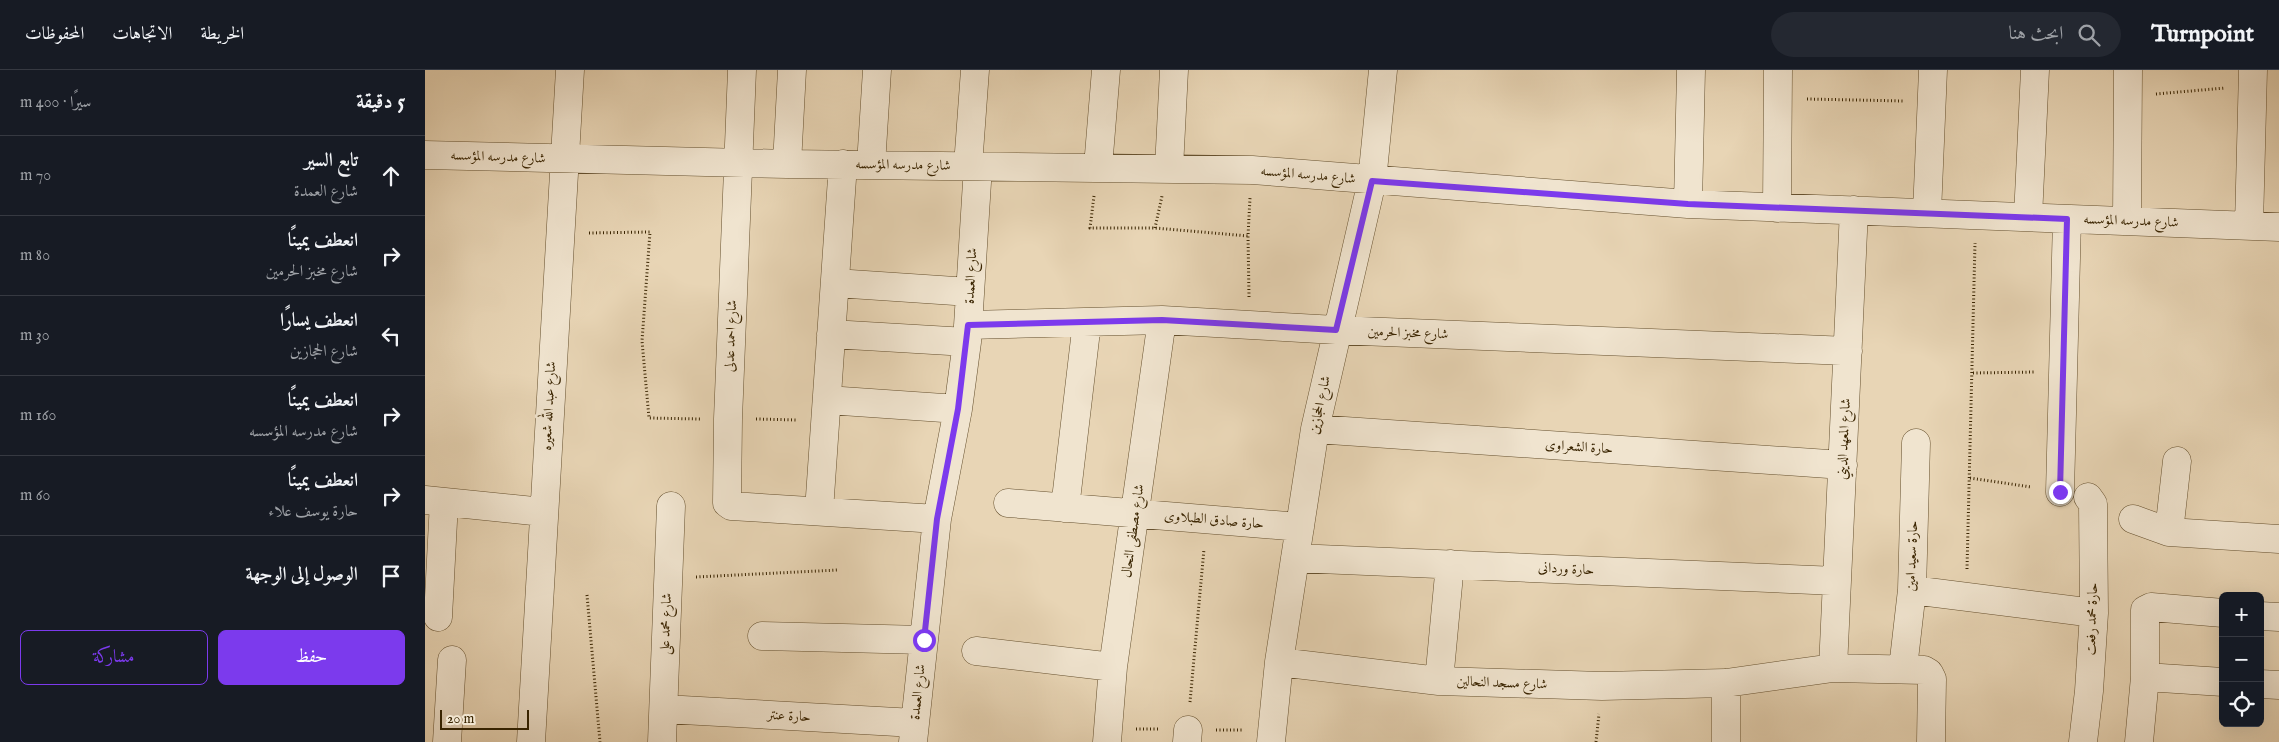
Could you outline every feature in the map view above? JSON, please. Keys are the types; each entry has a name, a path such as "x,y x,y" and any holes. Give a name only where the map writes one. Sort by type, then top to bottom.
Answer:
{"street":[{"name":"شارع عبد الله شعيره","path":"531,742 563,160 570,70"},
{"name":"شارع احمد عدلى","path":"742,70 737,163 726,498 731,506 819,511"},
{"path":"787,164 792,70"},
{"path":"871,165 877,70"},
{"name":"شارع العمدة","path":"914,732 937,519 958,409 967,333 970,292 975,70"},
{"path":"1098,167 1106,70"},
{"path":"1169,168 1174,70"},
{"name":"شارع الحجازين","path":"1272,736 1279,662 1315,429 1336,330 1372,181 1383,70"},
{"path":"1688,204 1691,70"},
{"path":"1777,208 1778,70"},
{"path":"1927,213 1933,70"},
{"path":"2028,217 2035,70"},
{"path":"2127,220 2128,70"},
{"path":"2249,225 2253,78"},
{"name":"شارع مدرسه المؤسسه","path":"425,155 563,160 1252,170 1372,181 1688,204 2279,227"},
{"path":"843,164 819,511 937,519"},
{"name":"شارع المعهد الديني","path":"1833,668 1854,210"},
{"path":"2060,492 2067,219"},
{"path":"835,283 970,292"},
{"name":"شارع مخبز الحرمين","path":"831,334 967,333 1087,322 1162,320 1249,323 1336,330 1848,351"},
{"name":"شارع مصطفى النحال","path":"1108,735 1113,667 1162,320"},
{"path":"1065,508 1087,322"},
{"path":"827,400 958,409"},
{"name":"حارة الشعراوى","path":"1315,429 1843,465"},
{"name":"حارة سعيد امين","path":"1903,668 1912,590 1916,443"},
{"path":"2169,532 2177,461"},
{"name":"حارة محمد رفعت","path":"2083,742 2089,691 2094,613 2093,504 2088,497"},
{"path":"438,617 433,566 435,501 543,512"},
{"name":"حارة صادق الطبلاوى","path":"1008,503 1301,527"},
{"name":"شارع محمد على","path":"662,742 671,506"},
{"path":"2133,519 2169,532 2279,539"},
{"name":"حارة وردانى","path":"1295,558 1837,581"},
{"path":"1439,681 1450,564"},
{"path":"1912,590 2094,613"},
{"path":"2139,742 2145,677 2145,612 2147,608 2151,606 2219,612"},
{"path":"2264,616 2279,617"},
{"path":"762,636 924,640"},
{"path":"976,651 1113,667"},
{"path":"447,742 452,660"},
{"name":"شارع مسجد النحالين","path":"1279,662 1439,681 1602,686 1726,684 1833,668 1903,668 1924,670 1929,673 1932,679 1931,742"},
{"path":"2145,677 2219,682"},
{"path":"1726,684 1726,742"},
{"path":"2264,684 2279,685"},
{"name":"حارة عنتر","path":"664,709 914,732"}],"path":[{"path":"2128,97 2253,78"},
{"path":"1778,99 1932,102"},
{"path":"1098,167 1090,228 1155,228 1248,236"},
{"path":"1249,323 1248,236 1252,170"},
{"path":"1966,596 1976,215"},
{"path":"559,234 650,232 642,341 649,418"},
{"path":"1973,373 2064,371"},
{"path":"1187,736 1206,519"},
{"path":"668,578 838,570"},
{"path":"587,595 600,742"},
{"path":"1108,735 1272,736"}],"route":[{"path":"924,640 937,519 958,409 968,325 1162,320 1249,323 1336,330 1372,181 1688,204 2067,219 2060,492"}]}
